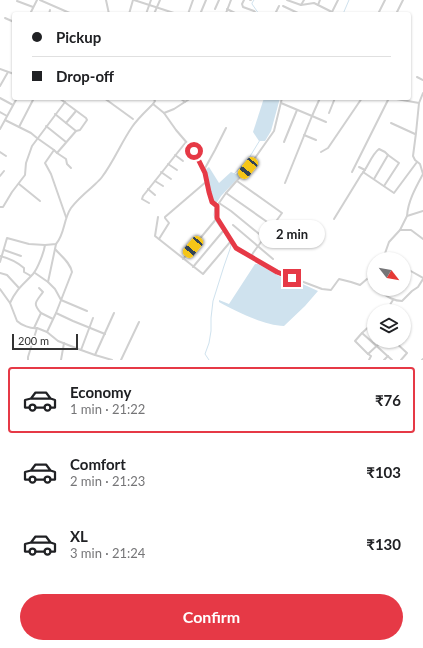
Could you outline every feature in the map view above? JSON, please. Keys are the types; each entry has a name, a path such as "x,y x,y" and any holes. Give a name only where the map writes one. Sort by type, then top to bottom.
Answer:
{"street":[{"path":"31,12 38,0 67,12"},
{"path":"106,0 109,12"},
{"path":"130,12 133,0 171,12"},
{"path":"147,12 151,0"},
{"path":"155,12 160,0"},
{"path":"189,12 192,0"},
{"path":"201,12 206,0"},
{"path":"215,9 219,0"},
{"path":"226,12 231,0"},
{"path":"244,0 242,4 243,7 255,12"},
{"path":"287,0 301,5 314,3 330,12"},
{"path":"301,5 304,0"},
{"path":"318,5 320,0"},
{"path":"332,12 338,0"},
{"path":"379,12 385,0"},
{"path":"397,12 403,0"},
{"path":"17,1 33,7"},
{"path":"276,12 279,6"},
{"path":"283,6 296,12"},
{"path":"227,9 233,12"},
{"path":"5,18 12,21"},
{"path":"0,69 12,73"},
{"path":"0,86 8,72"},
{"path":"416,77 423,80"},
{"path":"385,252 389,242 400,230 407,216 407,210 412,196 423,174 420,164 413,156 419,103 423,93"},
{"path":"0,98 13,105"},
{"path":"0,129 16,100"},
{"path":"19,127 33,100"},
{"path":"58,153 76,131 79,131 87,120 62,100"},
{"path":"107,100 133,119"},
{"path":"48,282 56,244 71,208 101,179 112,163 132,126 153,104 154,100"},
{"path":"164,113 174,109 188,100"},
{"path":"216,205 259,153 274,131 282,100"},
{"path":"285,183 319,100"},
{"path":"329,113 334,100"},
{"path":"321,152 328,148 361,100"},
{"path":"352,172 389,100"},
{"path":"402,100 419,103"},
{"path":"0,207 3,207 25,175 26,163 32,146 65,102"},
{"path":"281,103 326,122"},
{"path":"153,104 164,113 194,151 204,170 212,202 216,205 216,219 230,242 236,248 277,272 322,289 331,290 339,279 360,285 367,279"},
{"path":"284,142 297,110"},
{"path":"66,123 76,111"},
{"path":"0,112 7,116"},
{"path":"55,114 76,131"},
{"path":"5,120 31,133 66,159 67,164 71,168"},
{"path":"391,123 416,134"},
{"path":"46,126 66,142"},
{"path":"204,170 226,128"},
{"path":"304,135 316,140"},
{"path":"149,203 142,198 186,142"},
{"path":"54,150 45,163 66,217"},
{"path":"334,219 378,150 382,150 399,163 384,186"},
{"path":"0,152 6,156"},
{"path":"175,155 183,161"},
{"path":"374,179 388,155"},
{"path":"359,167 394,193 417,162"},
{"path":"168,164 177,170"},
{"path":"0,176 4,171"},
{"path":"161,172 171,179"},
{"path":"155,181 163,186"},
{"path":"237,181 282,213 251,257"},
{"path":"159,239 169,223 165,217 207,182"},
{"path":"19,184 40,201"},
{"path":"148,189 155,195"},
{"path":"226,193 273,226"},
{"path":"219,203 264,238"},
{"path":"407,216 423,211"},
{"path":"158,217 154,235 203,274 230,242"},
{"path":"183,259 216,219"},
{"path":"233,226 273,259"},
{"path":"400,230 411,230 423,239"},
{"path":"194,267 224,231"},
{"path":"420,236 423,232"},
{"path":"0,262 7,238 29,244 56,244"},
{"path":"10,303 15,292 34,272 45,245"},
{"path":"46,332 56,313 72,272 68,263 55,249"},
{"path":"4,250 21,256"},
{"path":"1,256 22,266 24,268 24,272 31,276"},
{"path":"0,272 7,275 19,288"},
{"path":"34,272 55,289 61,300 86,311"},
{"path":"387,296 394,300 402,301 418,286 423,278 411,272"},
{"path":"39,288 43,292 35,304 36,307 41,313 53,319"},
{"path":"0,289 10,303 17,321 20,324 42,330 58,341 112,360"},
{"path":"391,304 394,300"},
{"path":"28,360 35,328 41,313"},
{"path":"56,313 105,334"},
{"path":"95,355 114,313"},
{"path":"82,350 93,318"},
{"path":"121,360 140,322"},
{"path":"367,328 354,341 371,356 369,360"},
{"path":"362,333 367,337"},
{"path":"61,360 64,343"},
{"path":"368,354 375,348"},
{"path":"379,348 392,360"},
{"path":"401,360 407,353 402,348"},
{"path":"384,360 388,356"}],"water":[{"path":"263,100 279,100 271,131 265,141 259,141 253,132"},
{"path":"209,167 219,183 231,172 236,174 239,172 241,175 221,196 216,204 211,196 205,170"},
{"path":"255,264 258,264 279,276 296,281 318,291 284,326 259,321 219,302 219,300 229,304"}],"waterway":[{"path":"254,0 252,4 258,12"},
{"path":"344,12 349,0"},
{"path":"234,174 249,158 260,140"},
{"path":"209,360 205,354 211,331 213,301 231,245 217,223 214,215 215,207"}],"route":[{"path":"194,151 205,173 212,202 217,206 217,218 236,248 277,272 292,278"}]}
